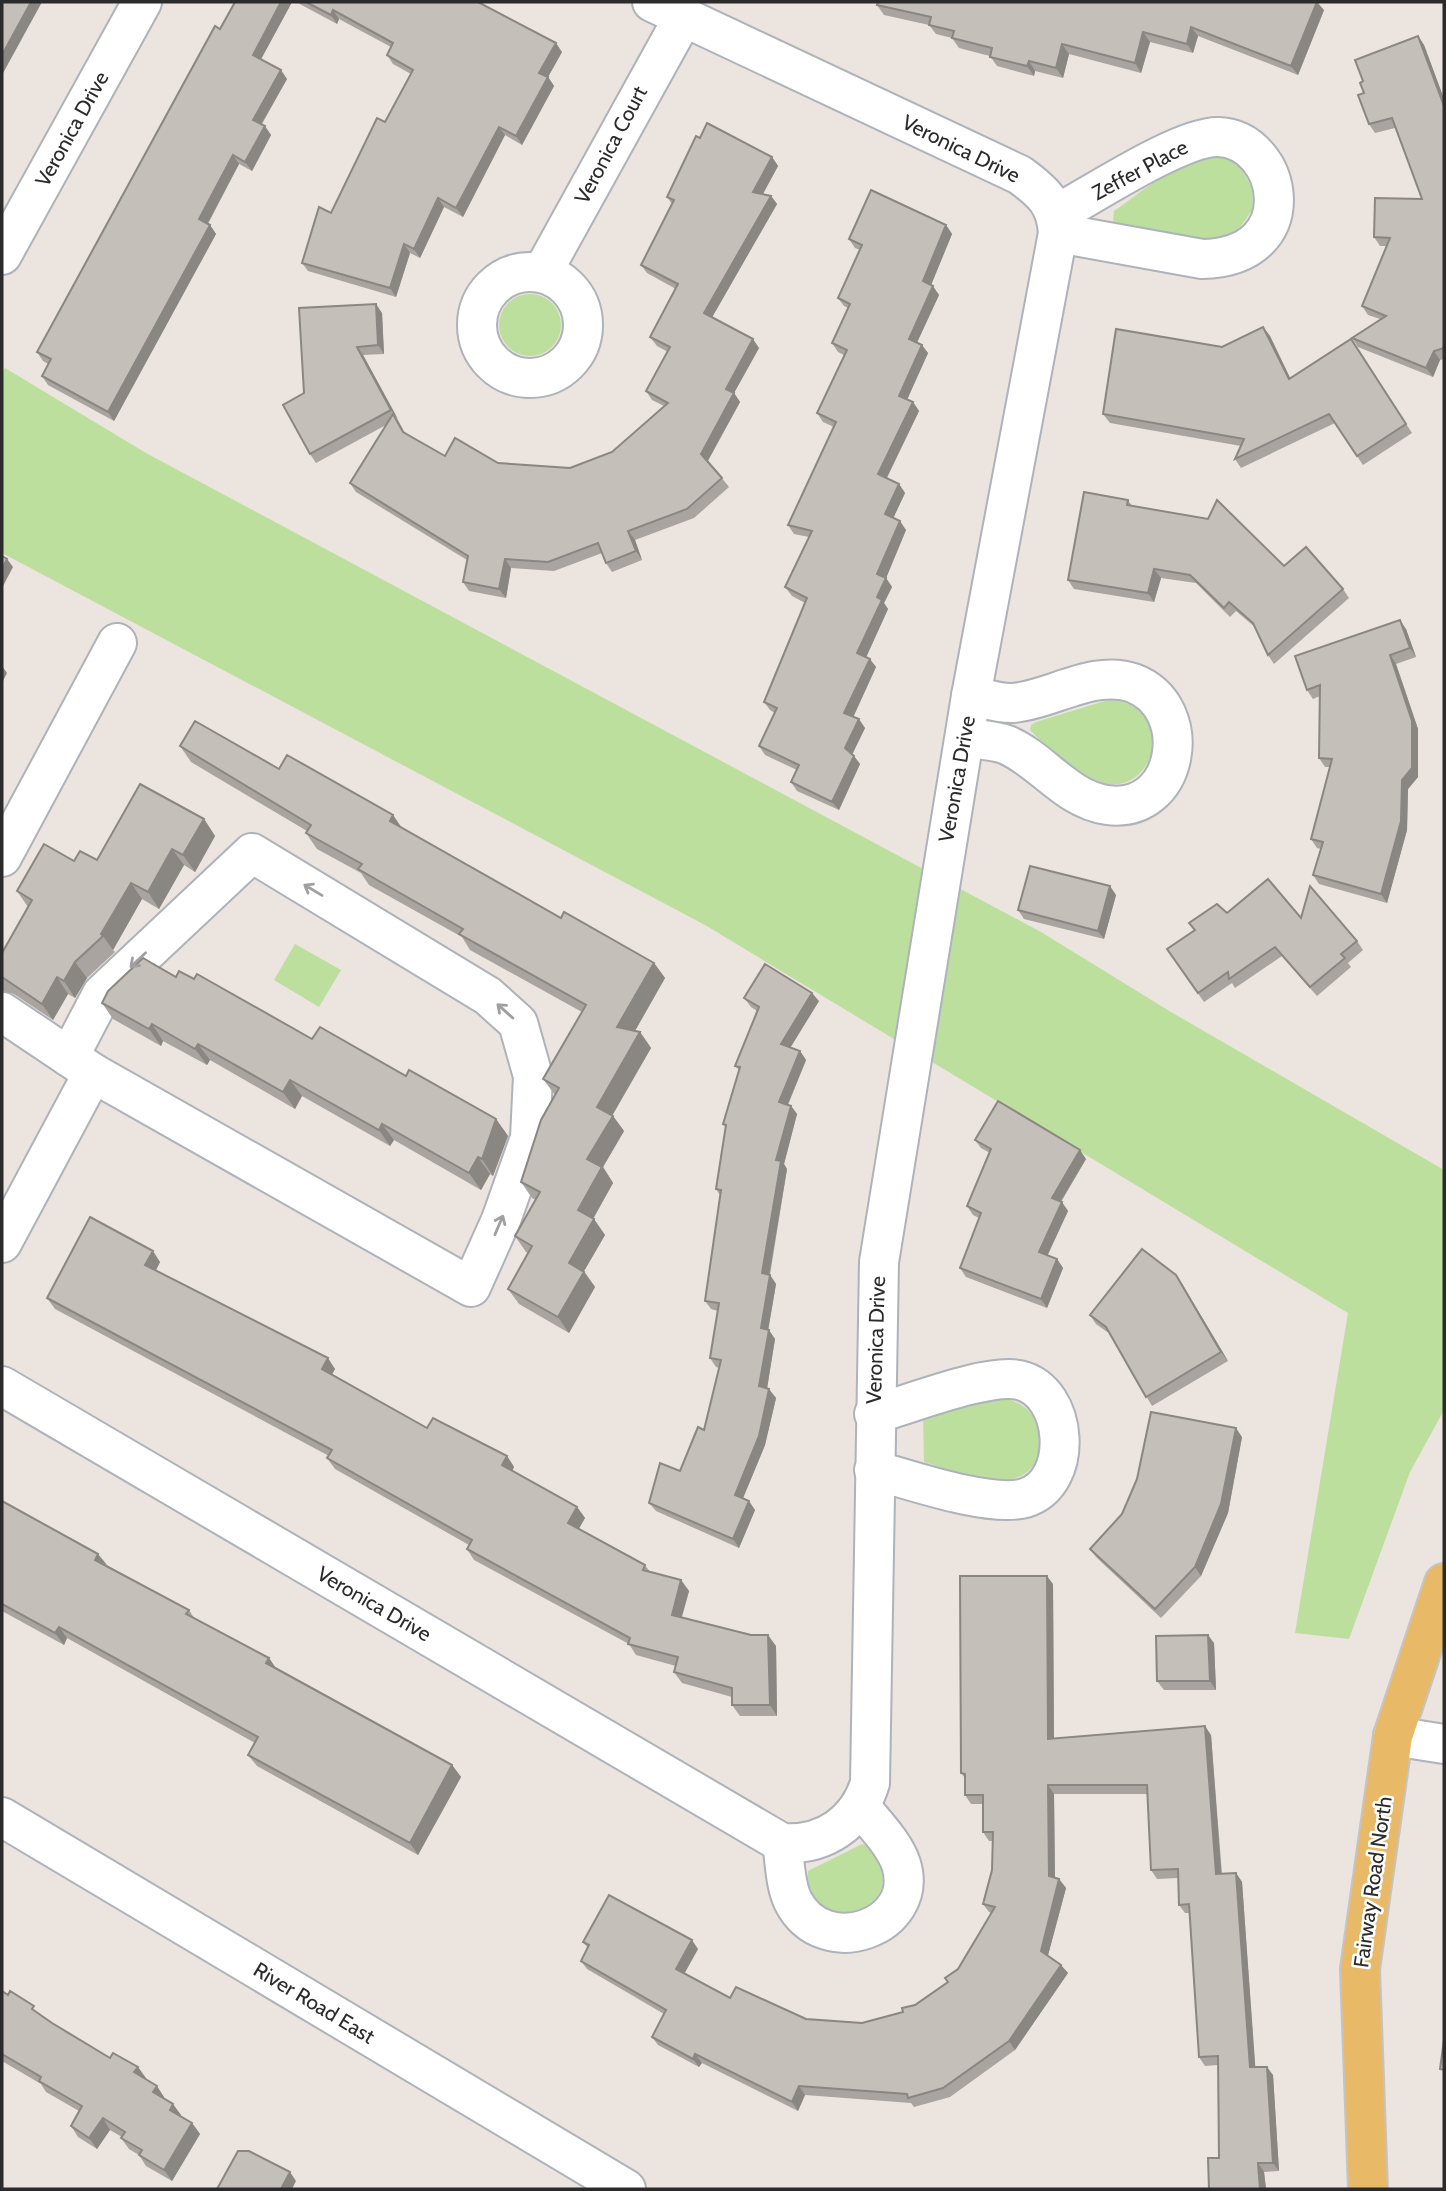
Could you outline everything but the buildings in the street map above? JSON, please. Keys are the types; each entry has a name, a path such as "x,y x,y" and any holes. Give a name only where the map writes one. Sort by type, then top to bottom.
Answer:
{"main road":[{"name":"Fairway Road North","path":"1368,2189 1360,1969 1393,1736 1444,1583"}],"street":[{"name":"Veronica Drive","path":"2,255 142,2"},
{"name":"Veronica Drive","path":"668,10 1020,175 1042,192 1057,223 971,696 879,1262 874,1414 870,1783 861,1807"},
{"name":"Veronica Court","path":"542,273 668,10"},
{"name":"Zeffer Place","path":"1219,137 1235,141 1262,163 1274,198 1267,231 1241,253 1223,259 1202,259 1057,223 1186,144 1219,137"},
{"path":"2,857 117,643"},
{"path":"965,738 1007,745 1072,791 1108,805 1121,805 1151,795 1169,769 1173,753 1174,734 1165,709 1146,689 1129,682 1100,682 1013,703 971,696"},
{"path":"2,1012 81,1065 471,1287 501,1220 530,1138 533,1076 519,1023 488,996 253,853 102,994 81,1065 2,1243"},
{"path":"874,1414 995,1381 1019,1380 1039,1391 1049,1404 1056,1419 1060,1441 1056,1468 1049,1481 1033,1495 1018,1500 989,1499 874,1470"},
{"name":"Veronica Drive","path":"2,1386 782,1843"},
{"path":"1393,1736 1444,1744"},
{"path":"861,1807 897,1854 903,1873 898,1901 892,1912 874,1926 837,1934 825,1931 805,1918 790,1895 782,1843 795,1844 827,1836 842,1827 861,1807"},
{"name":"River Road East","path":"2,1817 626,2189"}],"green space":[{"path":"1218,156 1232,161 1243,171 1252,188 1253,209 1236,233 1207,241 1113,222 1114,211 1163,176 1190,162"},
{"path":"530,294 542,296 552,303 559,313 559,337 552,347 542,354 530,356 518,354 508,347 501,337 499,325 501,313 508,303 518,296"},
{"path":"5,368 146,453 1041,932 1171,1012 1444,1170 1444,1410 1410,1472 1349,1639 1295,1633 1348,1313 705,925 2,553 2,373"},
{"path":"1111,699 1133,707 1147,719 1153,734 1152,750 1146,765 1135,777 1121,784 1104,783 1086,775 1054,752 1030,730 1031,725 1036,722"},
{"path":"295,944 341,970 319,1007 274,980"},
{"path":"996,1397 1015,1402 1029,1411 1038,1424 1042,1437 1040,1451 1035,1464 1024,1474 1009,1480 988,1481 924,1462 923,1417"},
{"path":"862,1844 871,1849 880,1864 883,1882 877,1897 865,1907 850,1912 835,1911 821,1905 811,1892 808,1871"}]}
